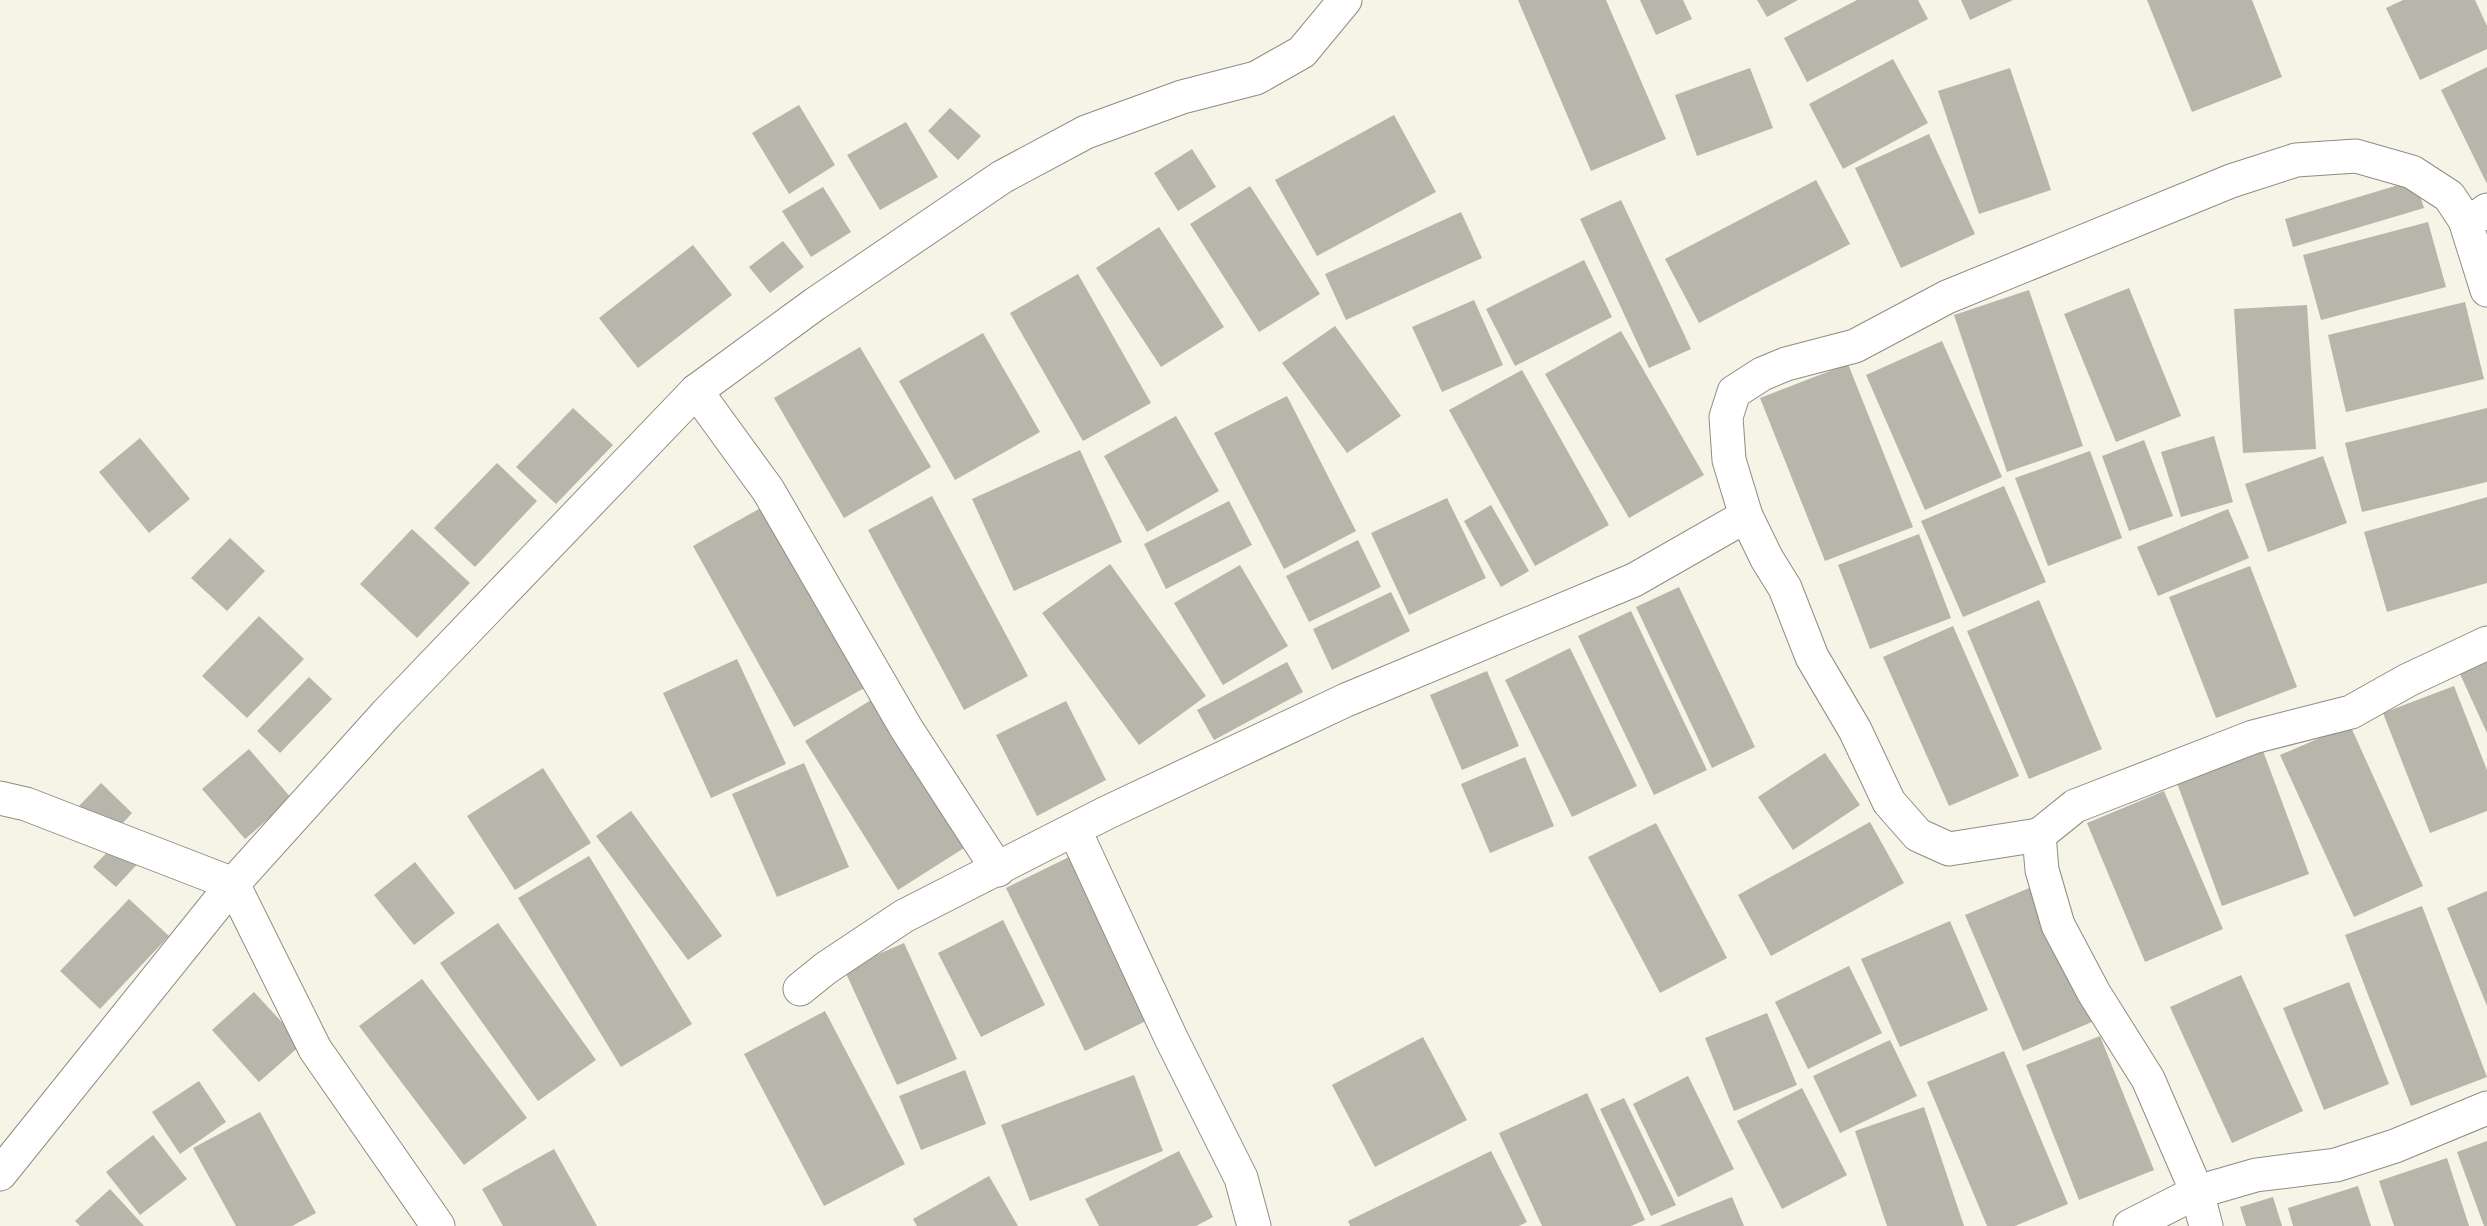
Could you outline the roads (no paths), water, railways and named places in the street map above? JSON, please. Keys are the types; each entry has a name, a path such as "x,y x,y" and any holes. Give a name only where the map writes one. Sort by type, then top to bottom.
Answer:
{"street":[{"path":"0,1174 233,884 387,713 696,392 815,304 1002,177 1086,132 1182,97 1257,78 1302,51 1345,0"},
{"path":"2487,290 2476,215 2449,196 2412,172 2356,156 2296,160 2231,181 1947,297 1855,346 1786,364 1762,374 1734,392 1726,417 1729,460 1746,516 1767,559 1785,588 1812,657 1855,730 1889,802 1918,835 1949,849 2039,836 2075,807 2253,737 2351,711 2408,680 2487,643"},
{"path":"696,392 768,490 906,728 998,870"},
{"path":"800,989 826,968 904,916 1150,791 1346,700 1634,580 1746,516"},
{"path":"0,798 26,804 233,884 315,1050 438,1226"},
{"path":"1075,831 1171,1038 1241,1178 1254,1226"},
{"path":"2039,836 2042,870 2058,925 2094,993 2148,1078 2198,1192 2206,1226"},
{"path":"2130,1226 2198,1192 2256,1175 2336,1166 2395,1146 2487,1108"}]}
